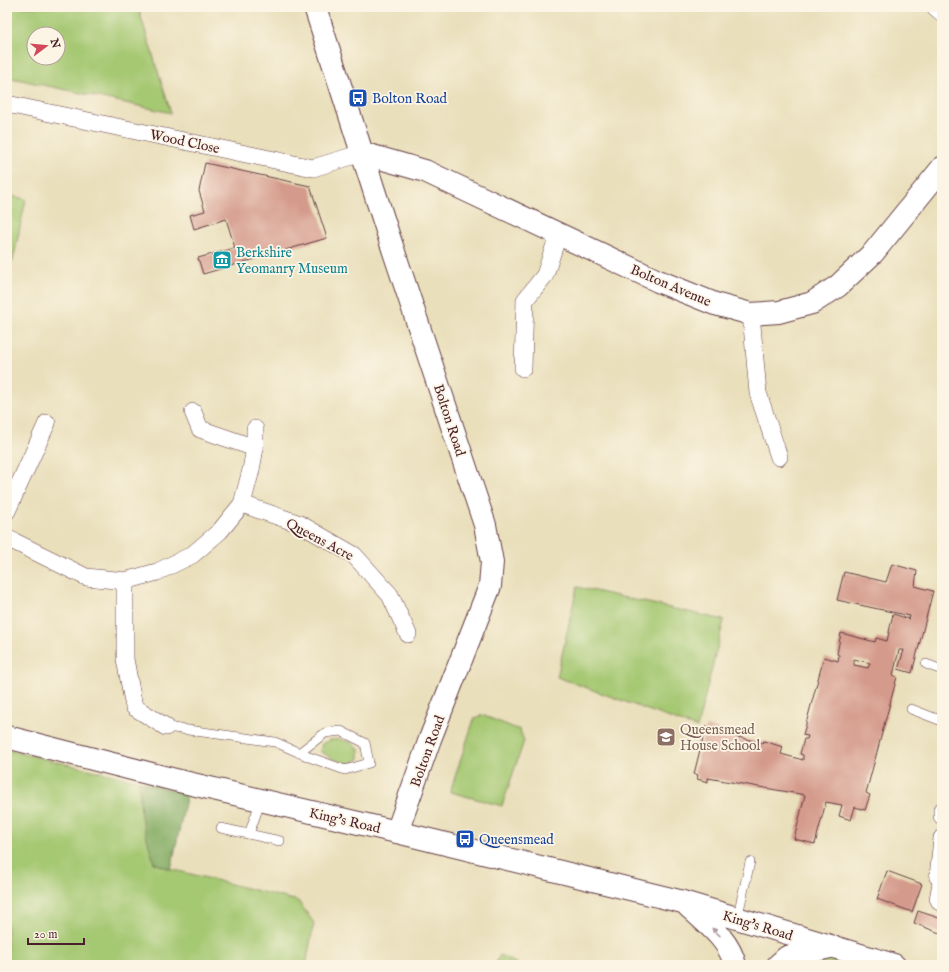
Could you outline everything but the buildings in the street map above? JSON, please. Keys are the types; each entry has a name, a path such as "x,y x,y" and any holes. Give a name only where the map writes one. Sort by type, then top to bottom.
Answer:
{"street":[{"name":"Bolton Road","path":"315,7 485,525 492,562 490,586 430,739 397,832"},
{"path":"935,7 942,13"},
{"name":"Wood Close","path":"7,104 313,168 362,153"},
{"name":"Bolton Avenue","path":"362,153 425,172 658,281 715,304 751,314 779,312 812,302 838,286 873,253 942,168"},
{"path":"523,368 525,300 545,275 558,234"},
{"path":"751,314 758,393 779,457"},
{"path":"193,412 200,429 255,448"},
{"path":"7,511 47,423"},
{"path":"7,538 86,577 125,581 157,572 192,555 220,531 242,504 255,448 255,429"},
{"name":"Queens Acre","path":"242,504 300,524 354,555 390,595 408,634"},
{"path":"125,581 125,659 134,707 166,727"},
{"name":"King's Road","path":"7,737 175,780 684,902 894,965"},
{"path":"942,810 942,816"},
{"path":"938,877 942,838"},
{"name":"King's Road","path":"684,902 723,938 733,956 735,965"},
{"path":"778,965 787,957 832,947"}],"lane":[{"path":"926,664 942,670"},
{"path":"911,709 942,721"},
{"path":"166,727 275,742 299,753 344,770 369,763 365,743 341,731 325,733 299,753"},
{"path":"250,834 261,800"},
{"path":"221,828 280,841"},
{"path":"737,918 750,862"},
{"path":"938,877 934,899 937,905 942,907"}],"green space":[{"path":"7,7 138,7 171,113 7,77"},
{"path":"7,195 26,199 13,261 7,258"},
{"path":"577,587 724,620 697,728 557,677"},
{"path":"482,715 520,730 524,741 502,806 450,792 474,719"},
{"path":"340,739 352,743 359,749 359,759 350,764 333,759 320,751 322,744 329,740"},
{"path":"7,750 139,781 141,816 154,863 171,869 298,901 314,923 306,965 7,965"},
{"path":"139,781 187,794 171,869 154,863 141,816"},
{"path":"500,955 519,965 494,965"},
{"path":"831,957 858,965 785,965"}],"place":[{"name":"Bolton Road","path":"358,98"},
{"name":"Berkshire Yeomanry Museum","path":"222,260"},
{"name":"Queensmead House School","path":"666,737"},
{"name":"Queensmead","path":"465,839"}]}
